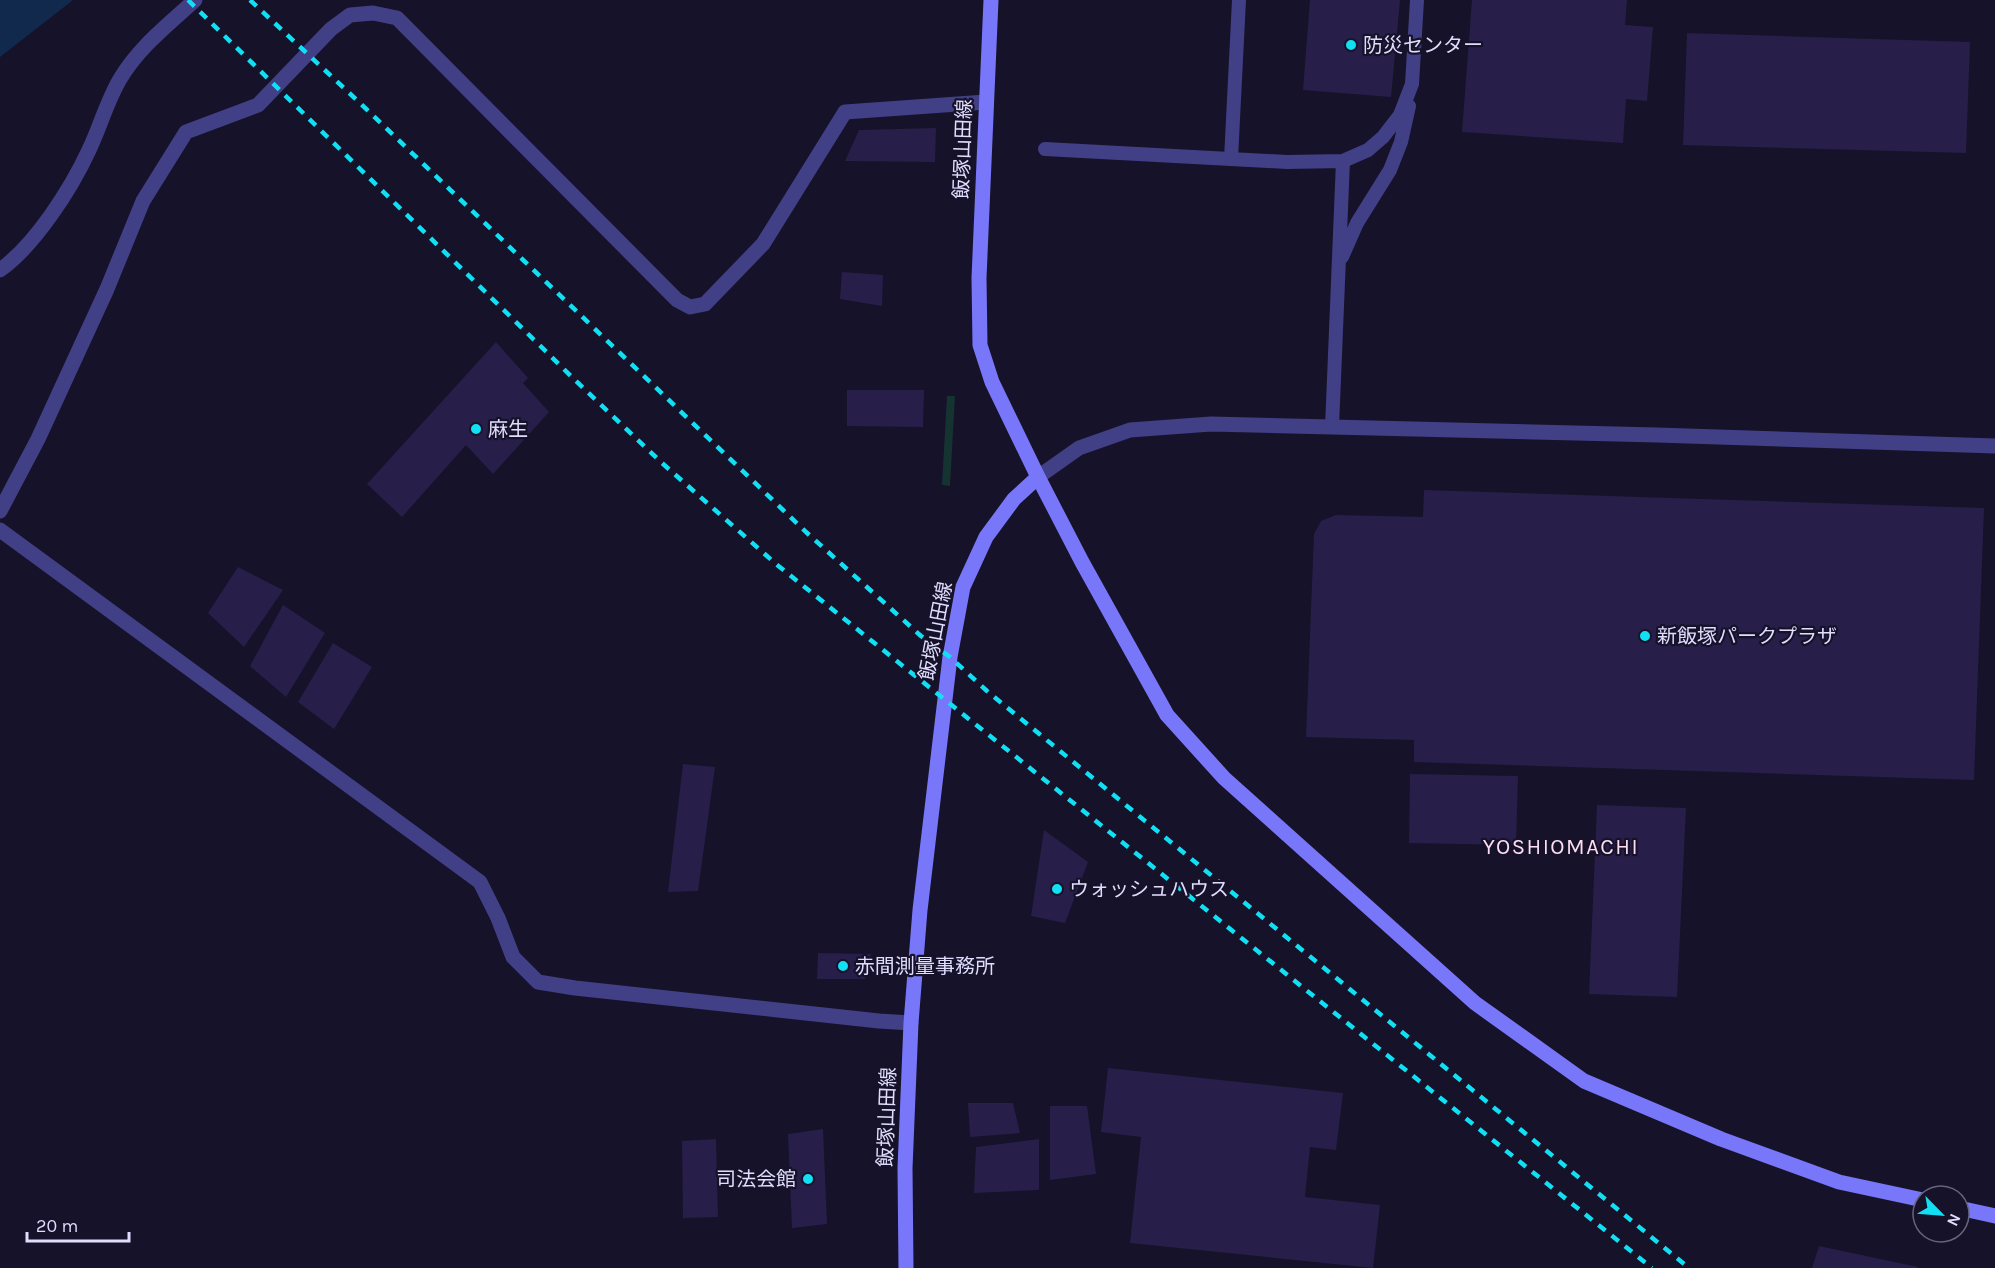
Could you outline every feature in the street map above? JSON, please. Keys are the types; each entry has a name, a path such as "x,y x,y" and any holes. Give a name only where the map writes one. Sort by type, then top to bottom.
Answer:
{"main road":[{"name":"飯塚山田線","path":"906,1268 905,1168 911,1023 920,910 950,657 963,587 986,537 1014,499 1038,477 992,382 980,345 979,278 991,0"},
{"path":"1038,477 1082,562 1167,715 1224,778 1475,1003 1584,1081 1720,1139 1839,1182 1911,1197"},
{"path":"1971,1211 1995,1216"}],"street":[{"path":"0,270 13,261 59,204 89,152 120,80 141,49 195,0"},
{"path":"0,511 38,439 107,288 142,201 186,132 258,105 331,29 350,15 372,13 397,18 677,300 690,307 705,304 763,244 844,112 986,102"},
{"path":"1038,477 1079,448 1130,430 1211,424 1995,446"},
{"path":"0,530 480,882 498,918 513,957 538,982 575,988 911,1023"}],"lane":[{"path":"1231,159 1239,0"},
{"path":"1339,265 1357,223 1390,170 1401,142 1408,115 1412,84 1417,0"},
{"path":"1045,149 1287,162 1343,161 1368,150 1383,137 1400,115 1412,84"},
{"path":"1332,427 1343,161"}],"green space":[{"path":"947,396 955,396 950,486 942,485"}],"water":[{"path":"0,0 73,0 0,57"}],"building":[{"name":"防災センター","path":"1310,0 1400,0 1391,97 1303,90"},
{"path":"1472,0 1627,0 1625,25 1653,27 1647,101 1626,99 1623,143 1462,132"},
{"path":"1687,33 1970,42 1966,153 1683,145"},
{"path":"936,128 935,162 845,161 859,130"},
{"path":"842,272 883,275 882,306 840,299"},
{"name":"麻生","path":"496,342 528,378 523,383 549,412 493,474 466,445 402,517 367,484"},
{"path":"847,390 924,390 923,427 847,426"},
{"name":"新飯塚パークプラザ","path":"1424,490 1984,508 1974,780 1414,762 1414,740 1306,737 1314,534 1321,521 1336,515 1423,517"},
{"path":"238,567 283,590 244,647 208,613"},
{"path":"283,605 325,633 286,697 250,666"},
{"path":"333,643 372,667 334,729 298,702"},
{"path":"683,764 715,767 698,891 668,892"},
{"path":"1410,774 1518,776 1516,845 1409,843"},
{"path":"1597,805 1686,808 1677,997 1589,994"},
{"name":"ウォッシュハウス","path":"1044,830 1088,862 1065,923 1031,916"},
{"name":"赤間測量事務所","path":"818,953 871,954 865,979 817,979"},
{"path":"1108,1068 1343,1093 1336,1150 1310,1147 1305,1197 1380,1205 1373,1268 1130,1243 1141,1137 1101,1132"},
{"path":"968,1103 1013,1103 1020,1133 970,1137"},
{"path":"1050,1106 1087,1106 1096,1174 1050,1180"},
{"name":"司法会館","path":"823,1129 827,1224 792,1228 788,1134"},
{"path":"716,1139 718,1217 683,1218 682,1141"},
{"path":"1039,1139 1039,1190 974,1193 976,1147"},
{"path":"1819,1246 1918,1267 1918,1268 1812,1268"}],"railway":[{"path":"188,0 576,381 662,463 776,564 1652,1268"},
{"path":"250,0 806,532 921,636 950,657 987,691 1689,1268"}],"place":[{"name":"防災センター","path":"1351,45"},
{"name":"麻生","path":"476,429"},
{"name":"新飯塚パークプラザ","path":"1645,636"},
{"name":"ウォッシュハウス","path":"1057,889"},
{"name":"赤間測量事務所","path":"843,966"},
{"name":"司法会館","path":"808,1179"}],"district":[{"name":"YOSHIOMACHI","path":"1561,847"}]}
